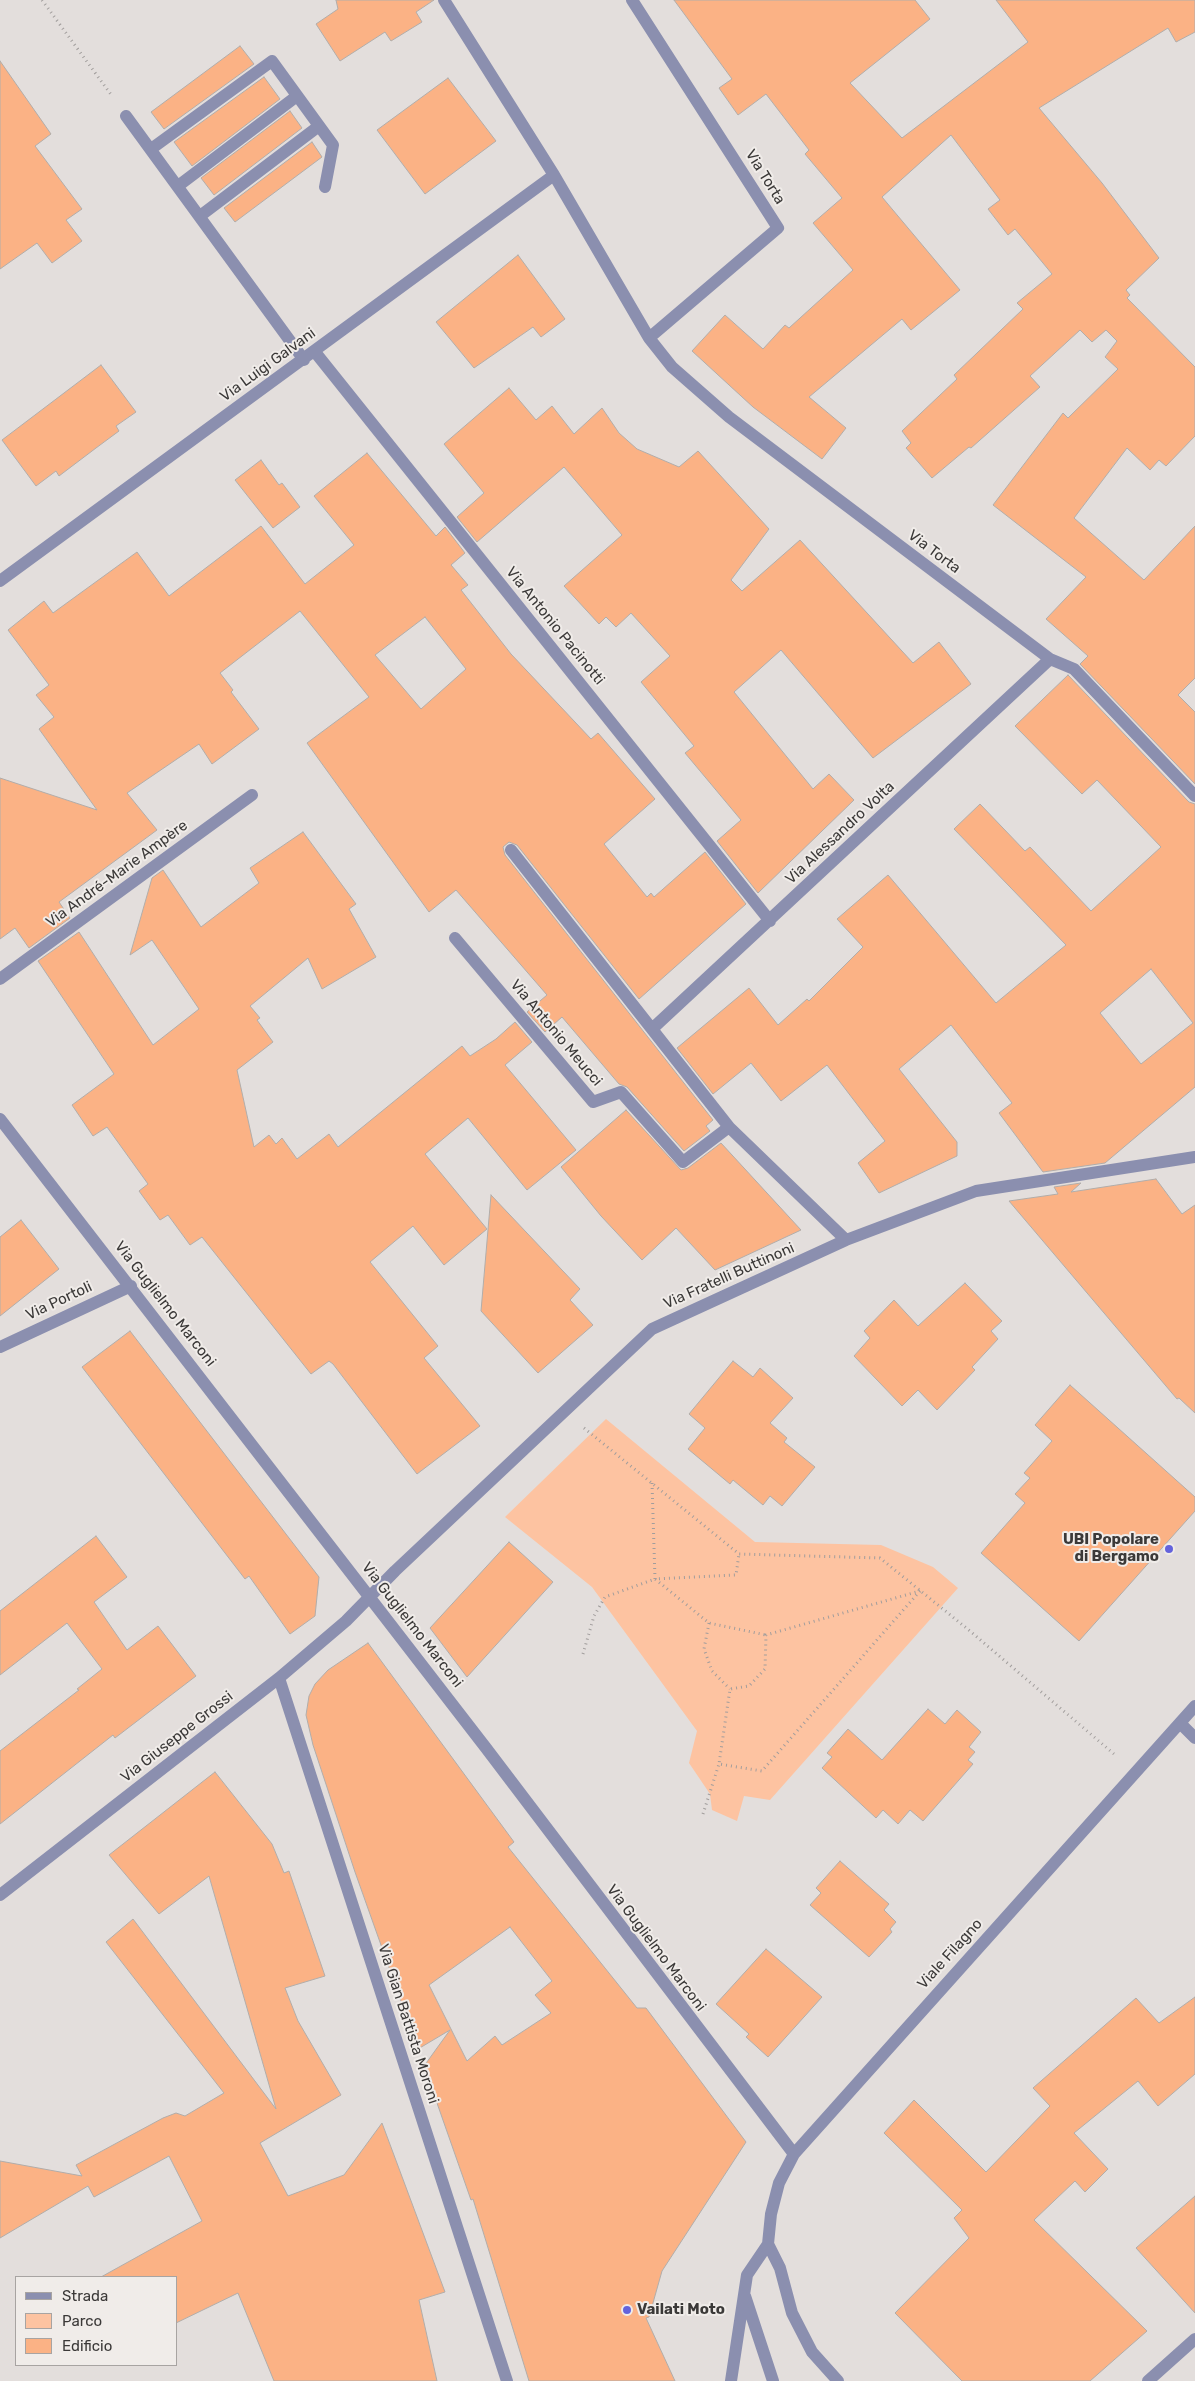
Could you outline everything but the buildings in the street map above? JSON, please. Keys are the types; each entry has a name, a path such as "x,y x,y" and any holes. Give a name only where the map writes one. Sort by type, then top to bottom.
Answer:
{"street":[{"name":"Via Torta","path":"444,0 554,175 649,338 672,367 729,417 1050,659 1074,669 1195,796"},
{"name":"Via Torta","path":"632,0 778,228 649,338"},
{"path":"151,149 272,61 333,145 325,187"},
{"path":"178,186 297,96"},
{"path":"126,116 304,360"},
{"path":"200,216 319,126"},
{"name":"Via Luigi Galvani","path":"0,580 315,352 554,175"},
{"name":"Via Antonio Pacinotti","path":"315,352 770,921"},
{"name":"Via Alessandro Volta","path":"652,1029 1050,659"},
{"name":"Via André-Marie Ampère","path":"0,979 252,795"},
{"path":"511,850 729,1127 846,1240"},
{"name":"Via Antonio Meucci","path":"455,938 593,1102 621,1092 683,1162 729,1127"},
{"name":"Via Guglielmo Marconi","path":"0,1119 131,1286 794,2154"},
{"name":"Via Fratelli Buttinoni","path":"369,1597 652,1329 846,1240 976,1190 1195,1157"},
{"name":"Via Portoli","path":"0,1347 131,1286"},
{"name":"Via Giuseppe Grossi","path":"0,1896 279,1678 346,1621 369,1597"},
{"name":"Via Gian Battista Moroni","path":"279,1678 507,2381"},
{"name":"Viale Filagno","path":"768,2244 770,2214 779,2184 794,2154 1195,1706"},
{"path":"1180,1723 1195,1738"},
{"path":"731,2381 747,2275 768,2244 780,2268 792,2313 812,2352 838,2381"},
{"path":"744,2294 773,2381"},
{"path":"1148,2381 1195,2339"}],"path":[{"path":"42,0 126,116"},
{"path":"564,1412 739,1554 880,1558 1114,1754"},
{"path":"652,1483 655,1579 709,1623 766,1635 920,1591"},
{"path":"583,1654 594,1616 605,1597 655,1579 736,1575 739,1554"},
{"path":"719,1764 762,1771 920,1591"},
{"path":"709,1623 704,1649 712,1671 730,1689"},
{"path":"730,1689 749,1686 765,1669 766,1635"},
{"path":"703,1814 719,1764 730,1689"}],"green space":[{"path":"606,1419 755,1542 881,1545 933,1567 958,1588 770,1800 744,1796 737,1821 712,1810 710,1794 689,1763 697,1731 592,1587 505,1517"}],"place":[{"name":"UBI Popolare di Bergamo","path":"1169,1549"},
{"name":"Vailati Moto","path":"627,2310"}]}
